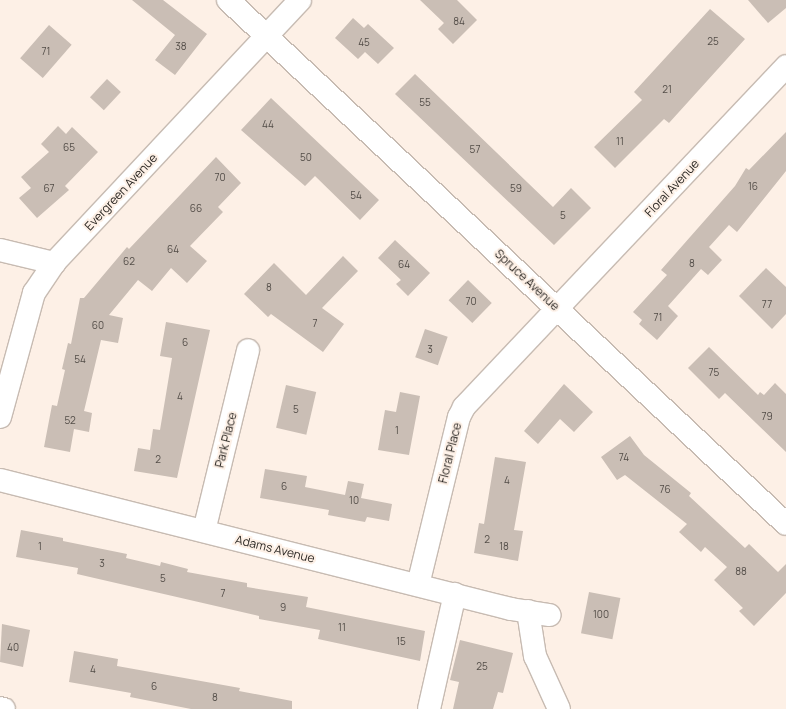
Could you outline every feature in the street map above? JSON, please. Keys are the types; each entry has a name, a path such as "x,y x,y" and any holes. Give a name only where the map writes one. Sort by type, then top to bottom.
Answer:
{"street":[{"name":"Spruce Avenue","path":"228,0 786,524"},
{"name":"Evergreen Avenue","path":"0,416 3,391 34,293 54,263 300,0"},
{"name":"Floral Avenue","path":"558,309 786,66"},
{"path":"0,250 54,263"},
{"name":"Floral Place","path":"418,584 459,417 558,309"},
{"name":"Park Place","path":"204,531 248,350"},
{"name":"Adams Avenue","path":"0,480 455,594 550,615"},
{"path":"430,709 455,594"},
{"path":"528,611 535,656 559,709"},
{"path":"0,708 4,709"}],"building":[{"path":"132,0 163,0 207,34 175,75 155,60 175,35"},
{"path":"420,0 457,0 477,20 453,44 438,29 444,23"},
{"path":"748,0 786,0 786,8 768,23"},
{"path":"710,9 745,39 669,123 664,119 615,168 594,147 642,100 634,92"},
{"path":"353,18 364,28 368,24 394,48 378,64 365,52 358,59 335,38"},
{"path":"49,25 72,45 43,78 20,58"},
{"path":"415,74 553,207 571,188 591,208 554,245 395,94"},
{"path":"107,79 121,92 104,110 90,97"},
{"path":"271,98 379,200 360,220 315,176 305,186 241,130"},
{"path":"58,126 66,134 72,127 98,152 65,186 69,190 37,218 19,198 31,188 21,177 49,152 41,144"},
{"path":"786,132 786,171 737,232 729,225 709,247 722,260 708,275 701,269 668,306 678,316 657,340 639,324 642,320 633,312 667,275 661,270 735,186 746,168 749,170"},
{"path":"216,157 241,183 218,207 223,212 190,246 207,261 187,283 171,268 152,291 138,280 109,315 123,318 118,343 101,340 84,411 92,413 89,432 74,429 70,452 44,447 52,405 57,406 65,370 62,369 68,343 71,344 80,298 84,298 127,247 129,249"},
{"path":"395,240 430,273 408,296 396,284 401,280 378,258"},
{"path":"343,256 358,271 322,308 344,324 323,352 271,314 268,317 244,294 274,263 306,295"},
{"path":"766,268 786,287 786,314 772,329 739,296"},
{"path":"468,280 492,303 472,323 449,300"},
{"path":"166,322 210,330 177,478 134,471 138,448 150,450 153,429 160,430 172,358 160,356"},
{"path":"425,329 448,337 438,365 415,357"},
{"path":"709,347 758,395 760,392 764,395 775,383 786,394 786,452 725,393 719,399 688,368"},
{"path":"564,384 593,412 574,432 560,419 538,444 524,431"},
{"path":"286,385 316,392 306,435 276,428"},
{"path":"400,392 420,396 409,455 378,450 385,410 396,412"},
{"path":"630,436 644,455 691,493 689,496 745,548 749,544 778,572 786,564 786,593 754,626 739,611 743,608 714,580 727,567 705,547 701,552 679,532 687,524 625,475 617,480 601,457"},
{"path":"495,457 526,462 514,530 523,531 518,561 474,553 479,523 484,524"},
{"path":"265,469 307,476 305,487 345,495 348,481 364,484 361,498 392,504 389,521 367,517 365,522 328,515 329,510 260,498"},
{"path":"21,530 63,538 63,541 127,554 126,558 160,566 161,562 188,569 187,572 247,583 247,587 308,597 306,607 425,631 420,661 318,639 320,630 259,619 259,616 77,574 78,568 16,557"},
{"path":"589,592 620,598 612,639 581,633"},
{"path":"2,624 30,630 23,667 0,662"},
{"path":"460,640 513,653 503,693 498,692 493,709 453,709 459,682 450,680"},
{"path":"74,651 118,659 117,666 240,688 239,691 292,701 292,709 191,709 130,697 131,693 69,682"}]}
